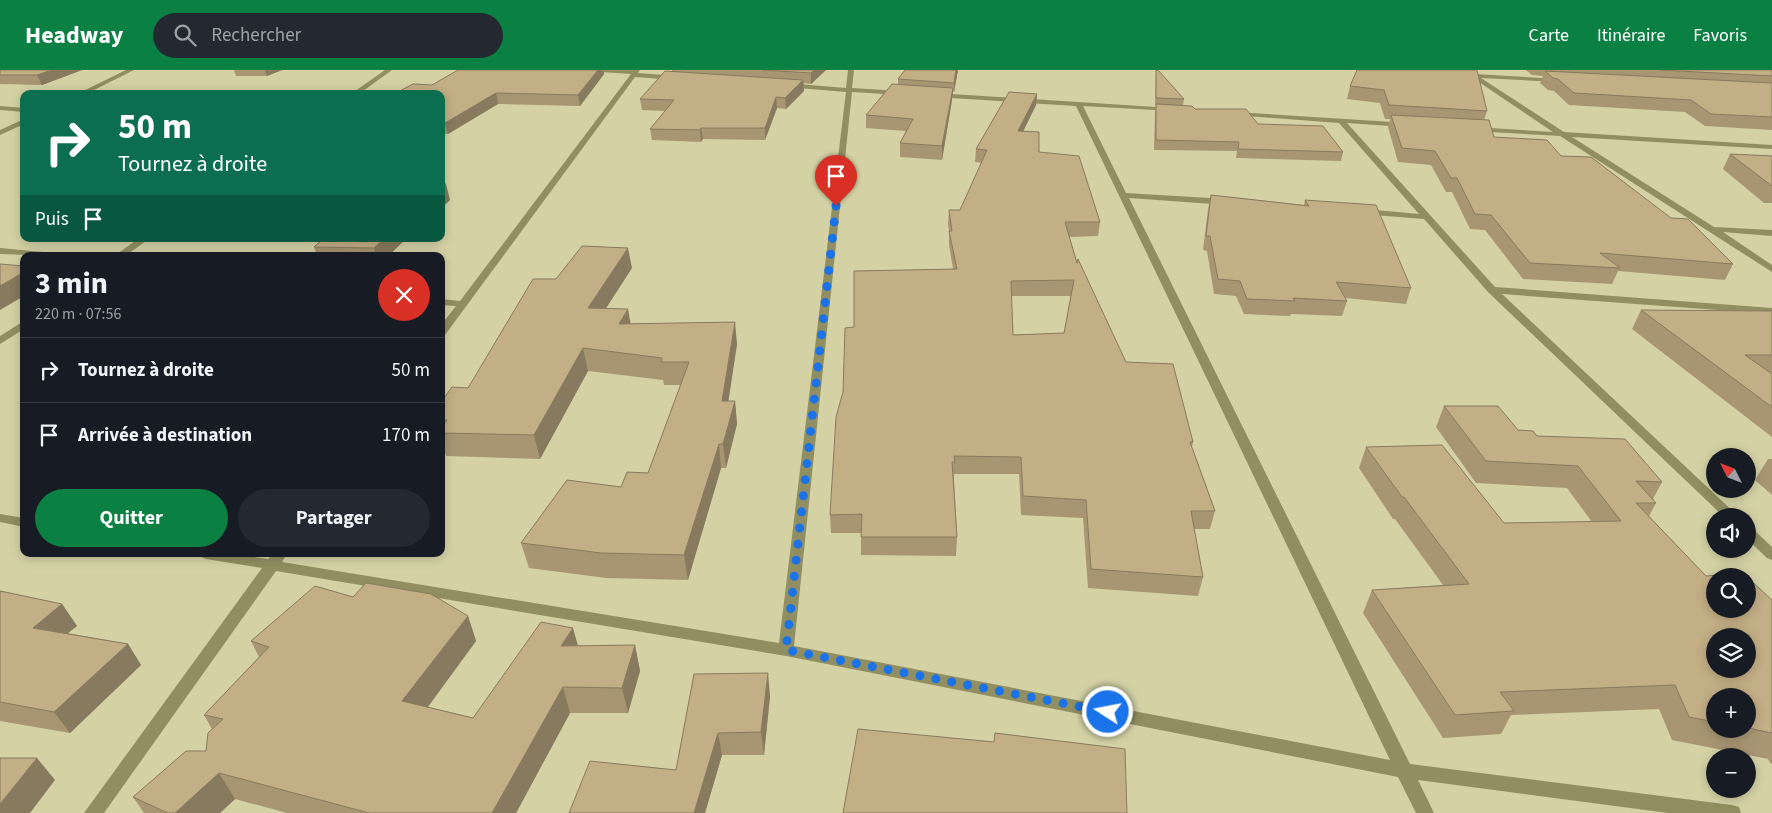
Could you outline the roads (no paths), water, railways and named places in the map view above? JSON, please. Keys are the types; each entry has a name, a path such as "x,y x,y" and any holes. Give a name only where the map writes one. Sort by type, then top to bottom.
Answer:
{"street":[{"path":"88,90 131,70"},
{"path":"360,90 389,70"},
{"path":"601,70 692,79"},
{"path":"786,650 851,70"},
{"path":"1464,70 1559,134 1712,228 1772,269"},
{"path":"445,327 636,72"},
{"path":"1472,76 1562,80"},
{"path":"771,84 909,93"},
{"path":"929,94 1176,110"},
{"path":"1078,104 1425,813"},
{"path":"0,108 20,110"},
{"path":"1225,114 1411,126"},
{"path":"1342,122 1492,290 1723,508"},
{"path":"0,133 20,123"},
{"path":"1470,129 1772,147"},
{"path":"1123,194 1240,203"},
{"path":"1358,212 1427,216"},
{"path":"1712,228 1772,233"},
{"path":"125,252 140,242"},
{"path":"0,251 20,253"},
{"path":"1492,290 1772,311"},
{"path":"445,302 462,304"},
{"path":"0,341 20,327"},
{"path":"0,518 20,522"},
{"path":"1756,540 1772,555"},
{"path":"248,557 276,559 786,650 1406,771 1732,813"},
{"path":"93,813 276,559"}]}
